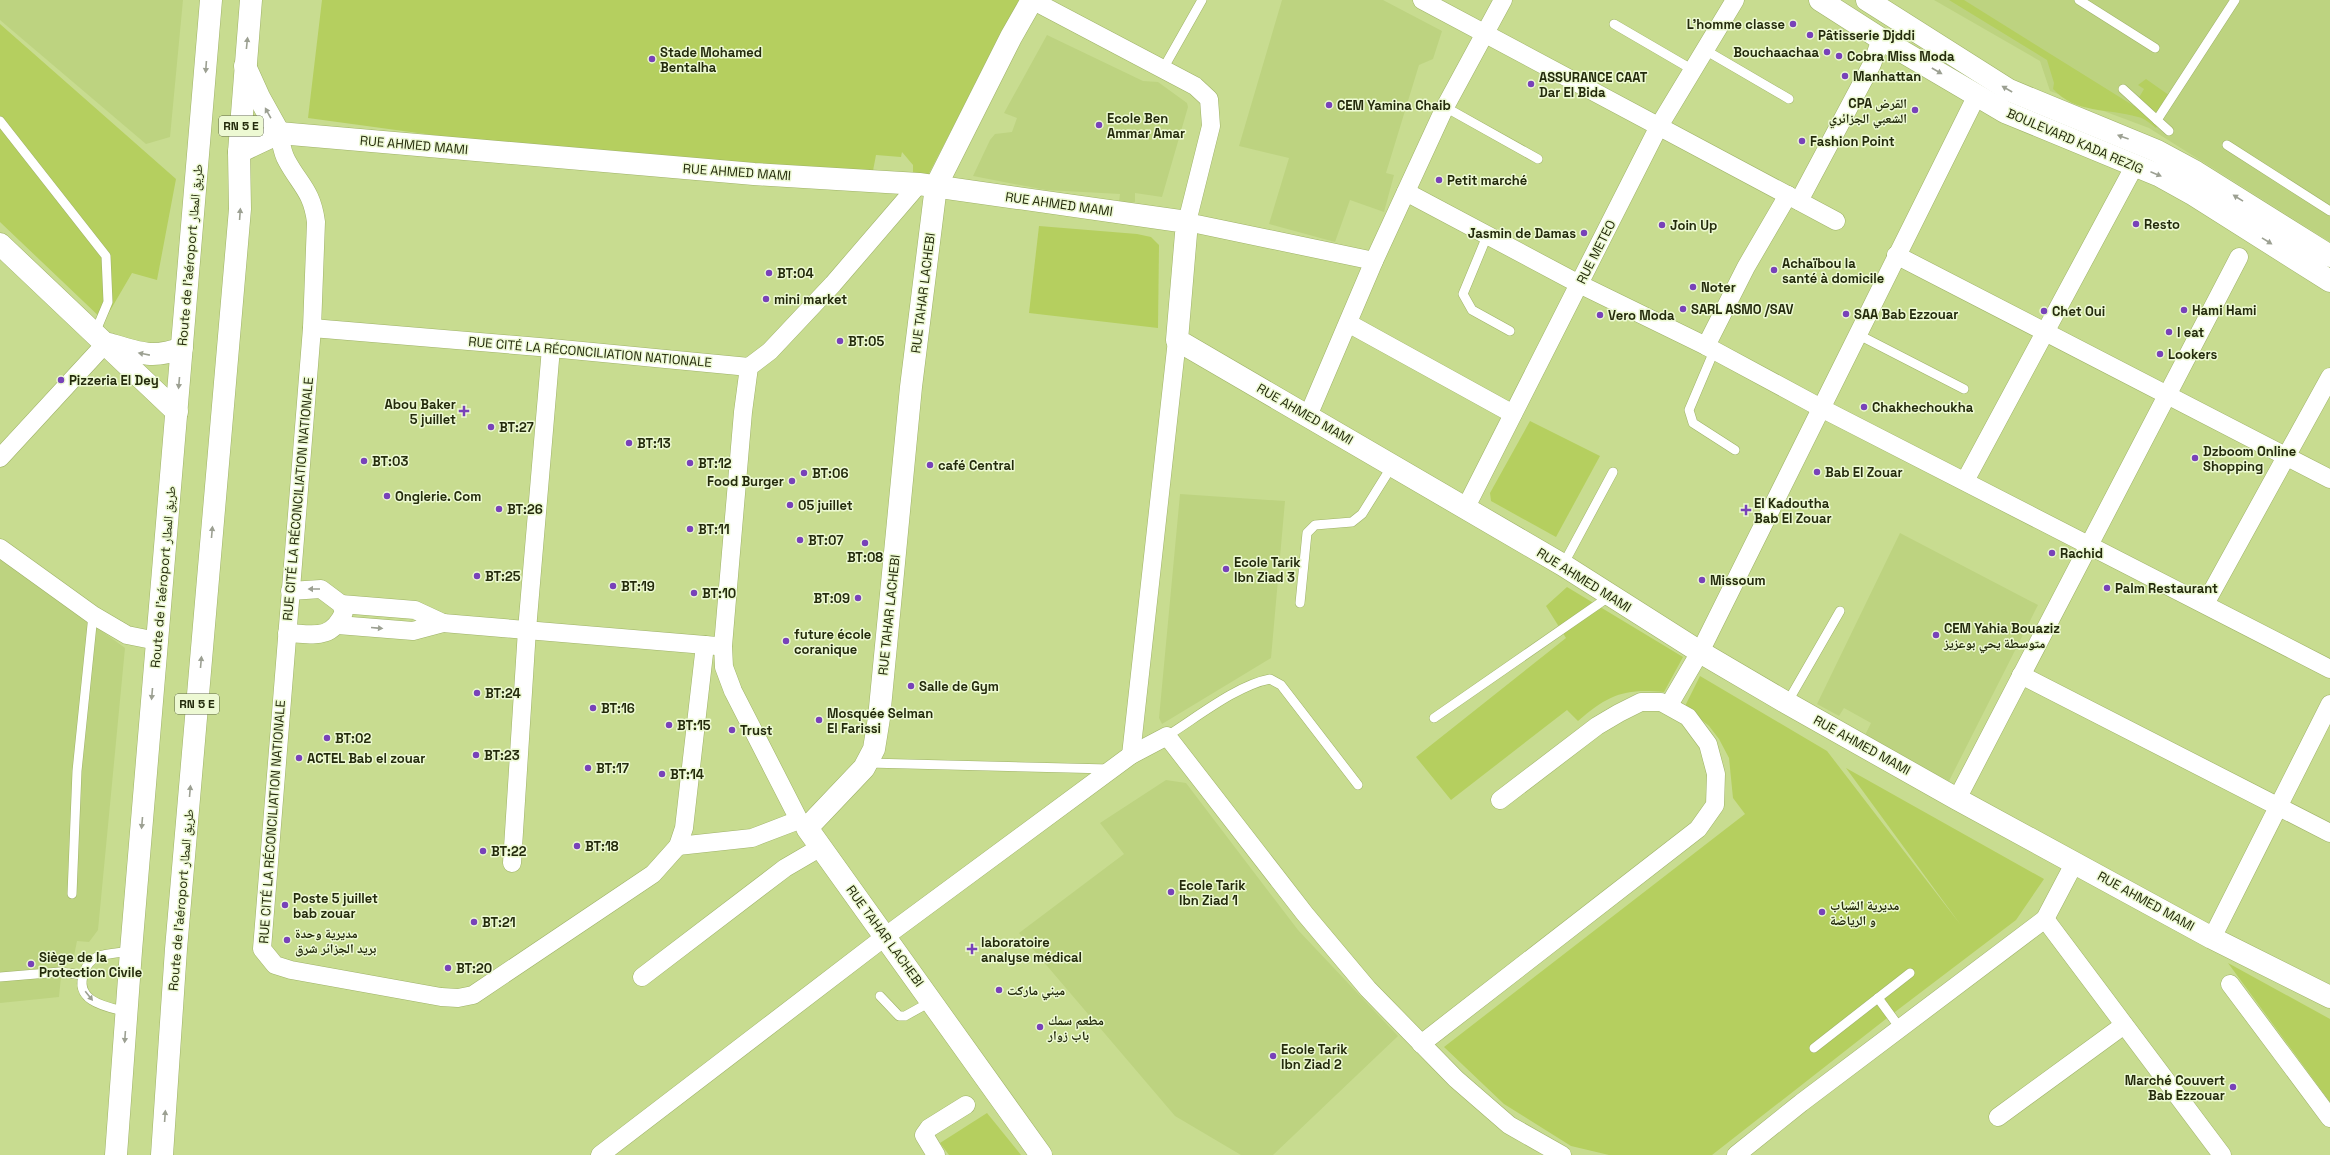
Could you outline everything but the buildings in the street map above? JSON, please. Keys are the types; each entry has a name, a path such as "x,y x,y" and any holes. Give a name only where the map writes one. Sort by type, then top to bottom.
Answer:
{"main road":[{"name":"Route de l'aéroport طريق المطار","path":"116,1155 131,951 211,0"},
{"name":"Route de l'aéroport طريق المطار","path":"162,1155 176,949 240,209 239,152 251,0"},
{"name":"RUE TAHAR LACHEBI","path":"1032,0 928,185 911,387 879,718 874,749 866,763 803,824 886,936 1041,1155"},
{"name":"BOULEVARD KADA REZIG","path":"1820,0 1881,39 2022,120 2158,175 2194,195 2330,281"},
{"name":"BOULEVARD KADA REZIG","path":"1867,0 2009,90 2042,105 2158,151 2196,172 2330,256"},
{"path":"239,152 279,133 259,98 245,66"},
{"name":"RUE AHMED MAMI","path":"279,133 754,174 928,185 1187,222"},
{"path":"1177,340 1187,222"},
{"path":"0,244 177,412"},
{"path":"100,338 151,355 167,354 182,348"},
{"name":"RUE AHMED MAMI","path":"1177,340 1563,565 1700,652 1787,703 1957,799 2212,938 2330,997"}],"street":[{"path":"1032,0 1195,86 1209,99 1211,126 1187,222 1374,262"},
{"path":"1422,0 1836,221"},
{"path":"1308,416 1374,262 1445,108 1503,0"},
{"name":"RUE METEO","path":"1465,509 1659,126 1735,0"},
{"path":"1710,348 1746,267 1794,198 1872,64 1881,39"},
{"path":"1669,705 1700,652 1896,254 1977,95"},
{"name":"RUE CITÉ LA RÉCONCILIATION NATIONALE","path":"279,133 286,160 308,190 314,207 316,222 312,328 262,949 275,966 441,997 458,998 473,995 653,874 678,846 684,828 688,807 705,645"},
{"path":"1966,481 2135,165"},
{"path":"678,846 752,838 803,824 733,691 724,667 723,646 742,412 749,368 770,351 928,185"},
{"path":"1406,192 1579,284 1710,348 1821,408 1966,481 2330,669"},
{"path":"1896,254 2330,479"},
{"path":"1957,799 2239,257"},
{"path":"1348,323 1513,414"},
{"name":"RUE CITÉ LA RÉCONCILIATION NATIONALE","path":"312,328 551,348 749,368"},
{"path":"0,458 100,338"},
{"path":"1131,755 1177,340"},
{"path":"512,862 527,630 551,348"},
{"path":"2205,604 2330,377"},
{"path":"0,548 92,615 127,634 157,641"},
{"path":"290,591 321,589 341,604 415,610 443,623"},
{"path":"287,633 322,633 331,631 338,625 344,612 341,604"},
{"path":"338,625 413,631 443,623 723,646"},
{"path":"2022,675 2330,833"},
{"path":"1421,1044 1698,829 1715,805 1716,774 1708,744 1688,717 1669,705 1661,702 1641,702 1597,726 1500,800"},
{"path":"2212,938 2330,704"},
{"path":"600,1155 886,936 1131,755 1167,736 1305,914 1368,989 1456,1079 1509,1125 1562,1155"},
{"path":"642,977 786,868 821,847"},
{"path":"1736,1155 1900,1028 2045,919 2075,862"},
{"path":"2045,919 2222,1155"},
{"path":"2230,984 2330,1118"},
{"path":"1998,1117 2124,1025"},
{"path":"936,1155 924,1136 929,1128 966,1105"}],"lane":[{"path":"1163,70 1202,0"},
{"path":"2079,0 2156,48"},
{"path":"2157,120 2235,0"},
{"path":"1614,24 1693,70"},
{"path":"1705,50 1789,98"},
{"path":"2123,89 2169,131"},
{"path":"1445,108 1538,159"},
{"path":"0,121 106,256 108,302 100,338"},
{"path":"2227,145 2330,211"},
{"path":"1487,236 1463,294 1472,310 1510,331"},
{"path":"1857,334 1964,389"},
{"path":"1710,348 1689,410 1690,418 1693,423 1735,450"},
{"path":"1300,603 1307,533 1315,525 1352,522 1362,514 1392,466"},
{"path":"1563,565 1613,472"},
{"path":"1434,718 1610,596"},
{"path":"1787,703 1840,611"},
{"path":"72,894 77,772 92,615"},
{"path":"1167,736 1243,689 1258,681 1270,679 1281,685 1358,784"},
{"path":"866,763 1114,769"},
{"path":"127,1012 98,1005 90,999 83,989 83,975 87,965 97,958 131,951"},
{"path":"0,977 60,972 83,975"},
{"path":"1814,1048 1910,973"},
{"path":"880,996 899,1016 905,1016 932,1001"},
{"path":"1878,998 1900,1028"}],"shaded area":[{"path":"0,0 183,0 170,137 146,144 0,20"},
{"name":"Stade Mohamed Bentalha","path":"322,0 1019,0 925,181 913,180 913,165 902,152 901,157 876,155 872,176 484,142 308,118"},
{"name":"CEM Yamina Chaib","path":"1282,0 1383,0 1442,31 1433,59 1419,65 1386,173 1394,175 1384,212 1350,200 1335,242 1269,224 1289,158 1239,146"},
{"path":"1934,0 2330,0 2330,242 2149,128 2050,91 2040,61"},
{"path":"1949,0 1964,0 2134,106 2144,89 2138,85 2146,79 2173,98 2156,128 2140,118 2126,114 2092,109 2072,103 2053,89 2054,83 2047,60"},
{"path":"0,24 176,179 157,280 132,273 104,321 0,222"},
{"name":"Ecole Ben Ammar Amar","path":"1047,35 1143,81 1158,82 1187,103 1188,107 1162,197 1135,193 1135,202 1119,202 1120,194 1046,190 973,176 990,140 995,134 1012,132 1017,118 1004,113"},
{"path":"1039,226 1137,234 1151,237 1159,245 1158,328 1029,313"},
{"path":"1530,421 1600,456 1556,537 1491,501 1490,493"},
{"name":"Ecole Tarik Ibn Ziad 3","path":"1180,494 1285,501 1271,658 1162,724 1159,718"},
{"name":"CEM Yahia Bouaziz متوسطة يحي بوعزيز","path":"1900,533 2038,605 1949,781 1864,737 1871,723 1844,708 1839,716 1817,704"},
{"path":"0,557 125,648 98,930 89,942 77,941 74,956 63,957 59,997 0,1003"},
{"path":"1567,587 1683,657 1664,692 1638,691 1617,695 1598,705 1578,721 1567,710 1451,800 1416,757 1566,638 1546,606"},
{"path":"1700,676 1827,751 1960,924 1846,768 2044,879 2016,920 1891,1015 1712,1155 1609,1155 1571,1146 1504,1104 1444,1047 1745,814 1733,798 1729,758 1719,739 1709,726 1685,706"},
{"name":"Ecole Tarik Ibn Ziad 1","path":"1166,780 1186,783 1298,930 1398,1036 1273,1155 1241,1155 1175,1116 1019,933 1124,854 1100,823"},
{"path":"2228,963 2330,1019 2330,1102"},
{"path":"987,1113 1021,1155 949,1155 940,1143"}],"place":[{"name":"L'homme classe","path":"1793,24"},
{"name":"Pâtisserie Djddi","path":"1810,35"},
{"name":"Bouchaachaa","path":"1827,52"},
{"name":"Cobra Miss Moda","path":"1839,56"},
{"name":"Stade Mohamed Bentalha","path":"652,59"},
{"name":"Manhattan","path":"1845,76"},
{"name":"ASSURANCE CAAT Dar El Bida","path":"1531,84"},
{"name":"CEM Yamina Chaib","path":"1329,105"},
{"name":"CPA القرض الشعبي الجزائري","path":"1915,110"},
{"name":"Ecole Ben Ammar Amar","path":"1099,125"},
{"name":"Fashion Point","path":"1802,141"},
{"name":"Petit marché","path":"1439,180"},
{"name":"Resto","path":"2136,224"},
{"name":"Join Up","path":"1662,225"},
{"name":"Jasmin de Damas","path":"1584,233"},
{"name":"Achaïbou la santé à domicile","path":"1774,270"},
{"name":"BT:04","path":"769,273"},
{"name":"Noter","path":"1693,287"},
{"name":"mini market","path":"766,299"},
{"name":"SARL ASMO /SAV","path":"1683,309"},
{"name":"Hami Hami","path":"2184,310"},
{"name":"Chet Oui","path":"2044,311"},
{"name":"SAA Bab Ezzouar","path":"1846,314"},
{"name":"Vero Moda","path":"1600,315"},
{"name":"I eat","path":"2169,332"},
{"name":"BT:05","path":"840,341"},
{"name":"Lookers","path":"2160,354"},
{"name":"Pizzeria El Dey","path":"61,380"},
{"name":"Chakhechoukha","path":"1864,407"},
{"name":"Abou Baker 5 juillet","path":"464,411"},
{"name":"BT:27","path":"491,427"},
{"name":"BT:13","path":"629,443"},
{"name":"Dzboom Online Shopping","path":"2195,458"},
{"name":"BT:03","path":"364,461"},
{"name":"BT:12","path":"690,463"},
{"name":"café Central","path":"930,465"},
{"name":"Bab El Zouar","path":"1817,472"},
{"name":"BT:06","path":"804,473"},
{"name":"Food Burger","path":"792,481"},
{"name":"Onglerie. Com","path":"387,496"},
{"name":"05 juillet","path":"790,505"},
{"name":"BT:26","path":"499,509"},
{"name":"El Kadoutha Bab El Zouar","path":"1746,510"},
{"name":"BT:11","path":"690,529"},
{"name":"BT:07","path":"800,540"},
{"name":"BT:08","path":"865,543"},
{"name":"Rachid","path":"2052,553"},
{"name":"Ecole Tarik Ibn Ziad 3","path":"1226,569"},
{"name":"BT:25","path":"477,576"},
{"name":"Missoum","path":"1702,580"},
{"name":"BT:19","path":"613,586"},
{"name":"Palm Restaurant","path":"2107,588"},
{"name":"BT:10","path":"694,593"},
{"name":"BT:09","path":"858,598"},
{"name":"CEM Yahia Bouaziz متوسطة يحي بوعزيز","path":"1936,635"},
{"name":"future école coranique","path":"786,641"},
{"name":"Salle de Gym","path":"911,686"},
{"name":"BT:24","path":"477,693"},
{"name":"BT:16","path":"593,708"},
{"name":"Mosquée Selman El Farissi","path":"819,720"},
{"name":"BT:15","path":"669,725"},
{"name":"Trust","path":"732,730"},
{"name":"BT:02","path":"327,738"},
{"name":"BT:23","path":"476,755"},
{"name":"ACTEL Bab el zouar","path":"299,758"},
{"name":"BT:17","path":"588,768"},
{"name":"BT:14","path":"662,774"},
{"name":"BT:18","path":"577,846"},
{"name":"BT:22","path":"483,851"},
{"name":"Ecole Tarik Ibn Ziad 1","path":"1171,892"},
{"name":"Poste 5 juillet bab zouar","path":"285,905"},
{"name":"مديرية الشباب و الرياضة","path":"1822,912"},
{"name":"BT:21","path":"474,922"},
{"name":"مديرية وحدة بريد الجزائر شرق","path":"287,940"},
{"name":"laboratoire analyse médical","path":"972,949"},
{"name":"Siège de la Protection Civile","path":"31,964"},
{"name":"BT:20","path":"448,968"},
{"name":"ميني ماركت","path":"999,990"},
{"name":"مطعم سمك باب زوار","path":"1040,1027"},
{"name":"Ecole Tarik Ibn Ziad 2","path":"1273,1056"},
{"name":"Marché Couvert Bab Ezzouar","path":"2233,1087"}]}
